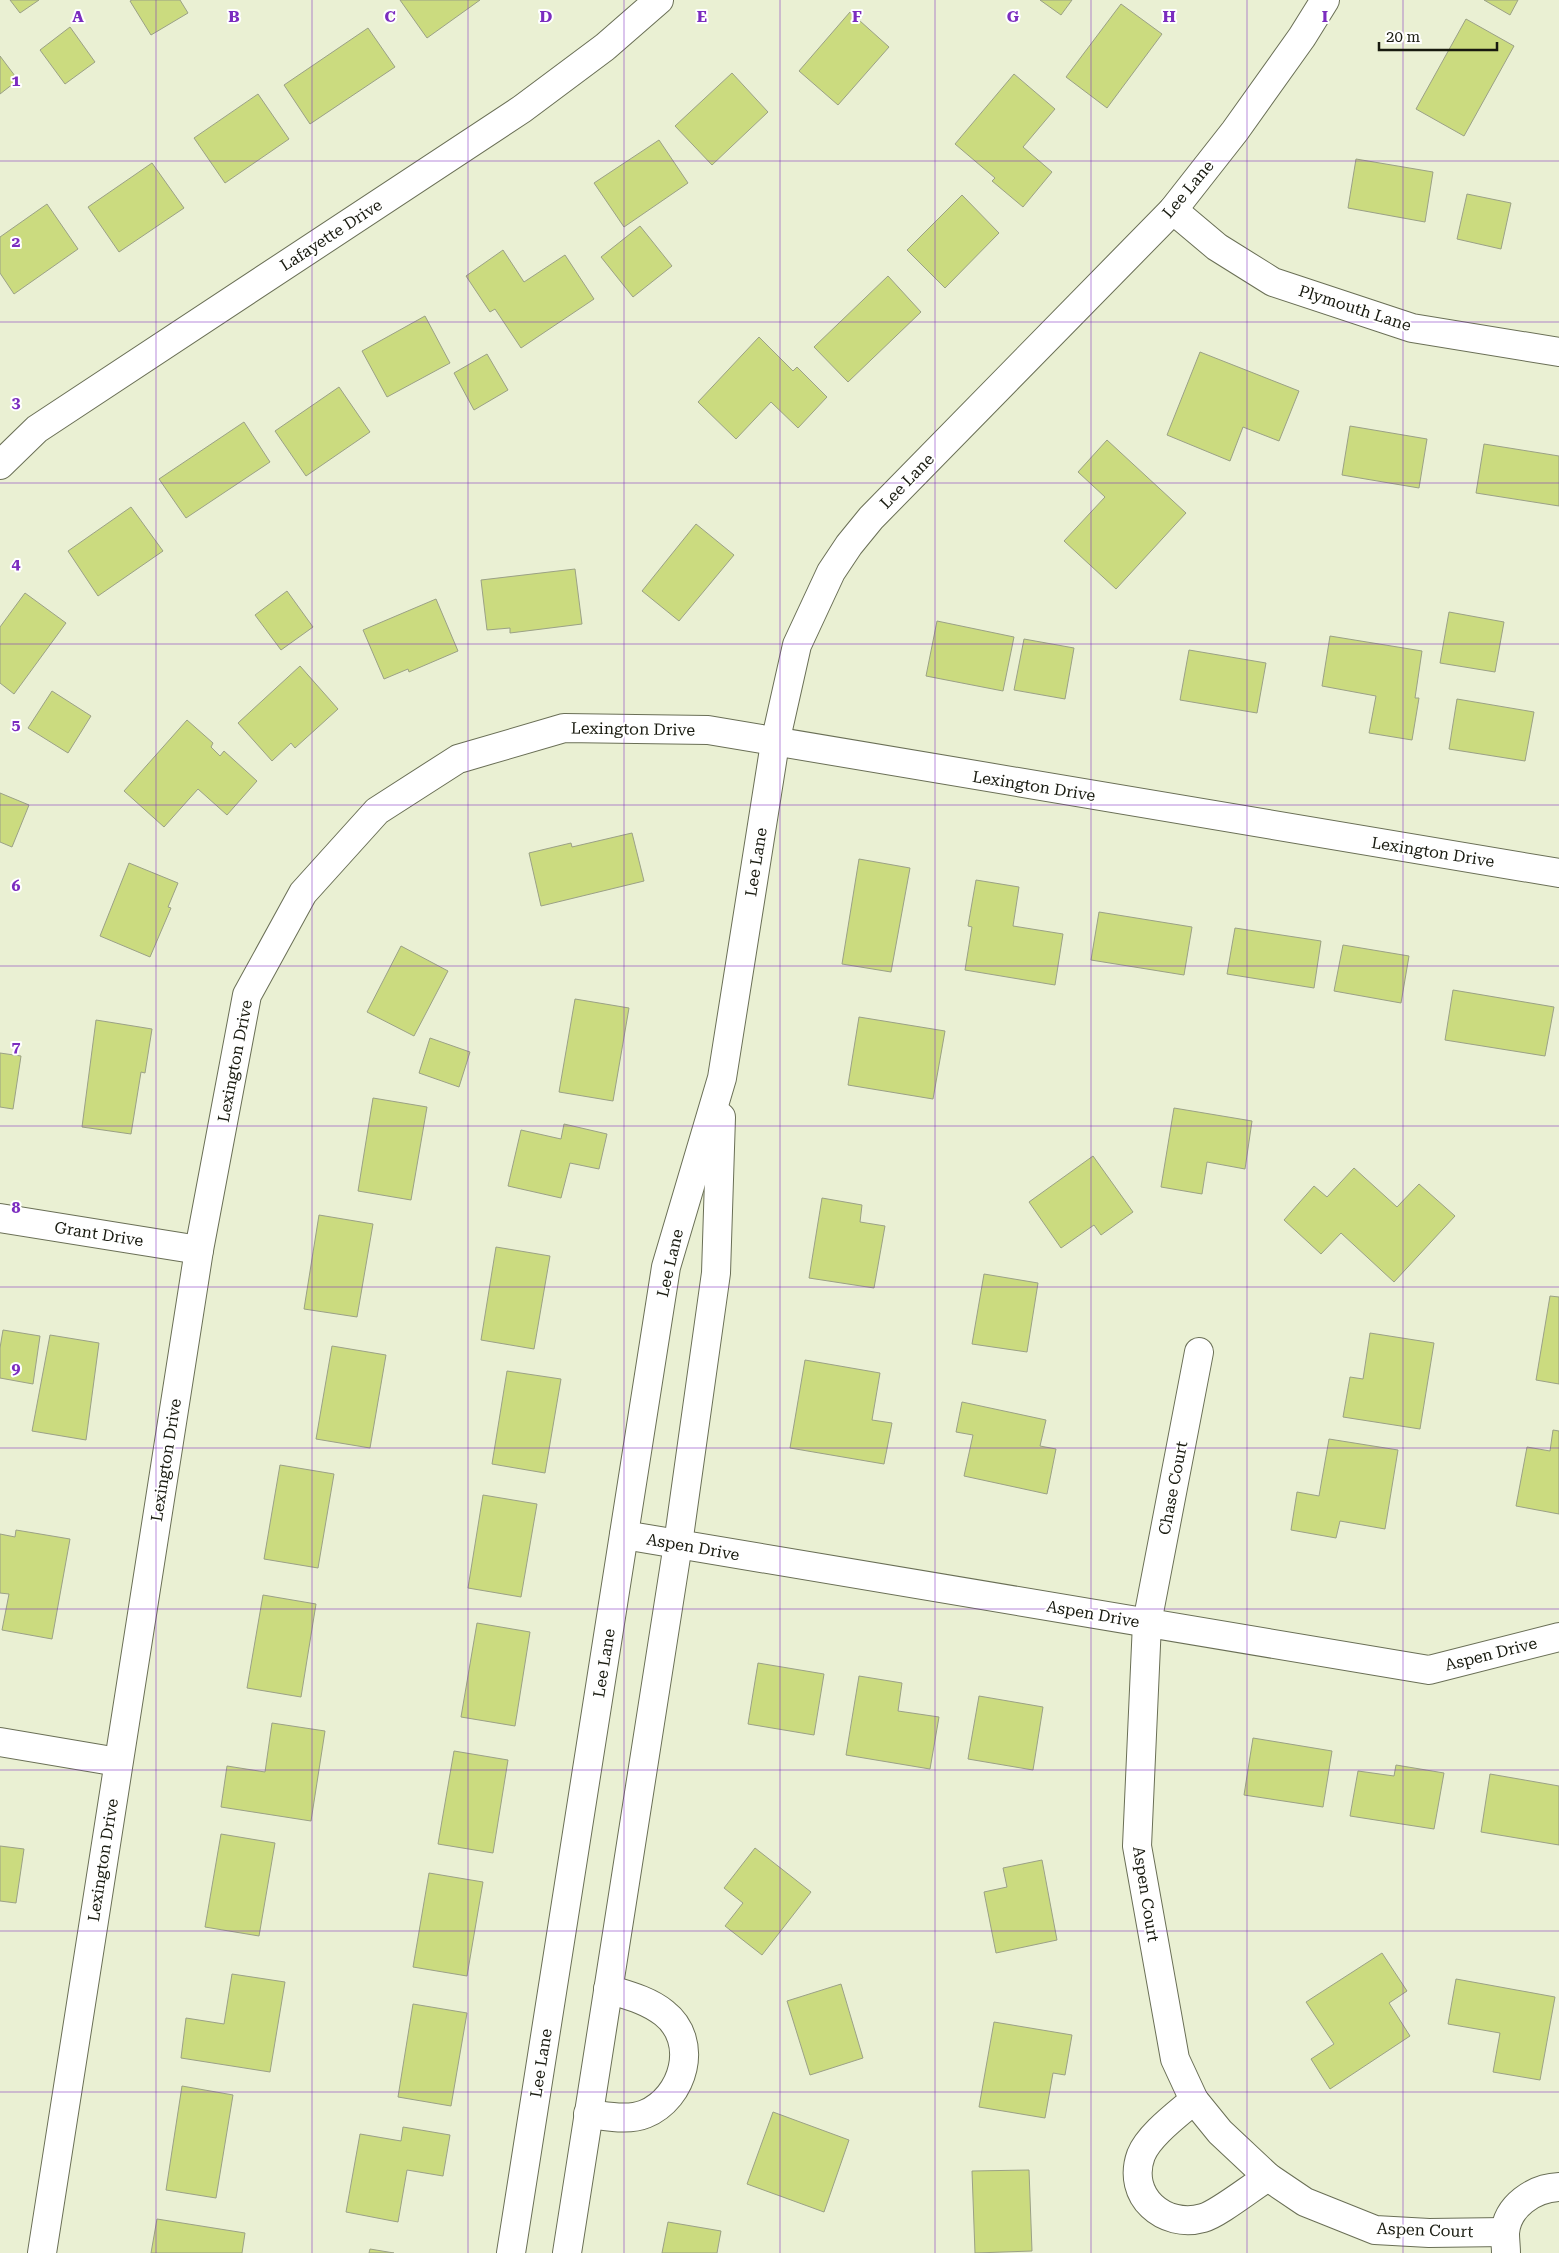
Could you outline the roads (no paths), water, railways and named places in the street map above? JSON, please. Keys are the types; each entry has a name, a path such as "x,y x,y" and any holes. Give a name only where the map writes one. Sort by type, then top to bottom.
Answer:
{"street":[{"name":"Lafayette Drive","path":"0,466 37,429 522,108 605,47 660,0"},
{"name":"Lee Lane","path":"566,2253 678,1544 716,1273 722,1078 775,743 797,645 831,572 849,545 871,518 1173,210 1235,131 1302,37 1325,0"},
{"name":"Plymouth Lane","path":"1173,210 1218,247 1273,282 1412,328 1559,352"},
{"name":"Lexington Drive","path":"42,2253 198,1250 247,995 303,893 377,811 458,759 564,728 708,730 775,743 1559,873"},
{"name":"Lee Lane","path":"511,2253 666,1267 722,1078"},
{"name":"Grant Drive","path":"0,1218 198,1250"},
{"name":"Chase Court","path":"1147,1623 1200,1352"},
{"name":"Aspen Drive","path":"624,1535 1428,1670 1559,1637"},
{"name":"Aspen Court","path":"1147,1623 1137,1846 1175,2059 1194,2100 1220,2132 1268,2177 1305,2202 1375,2230 1429,2233 1506,2243 1512,2213 1526,2197 1545,2188 1559,2187"},
{"path":"0,1742 118,1762"},
{"path":"588,2114 624,2118 644,2114 662,2105 676,2090 683,2070 684,2050 678,2031 666,2014 650,2003 608,1989"},
{"path":"1194,2100 1149,2141 1141,2155 1138,2171 1140,2187 1148,2202 1159,2213 1174,2220 1190,2222 1206,2218 1268,2177"}]}
